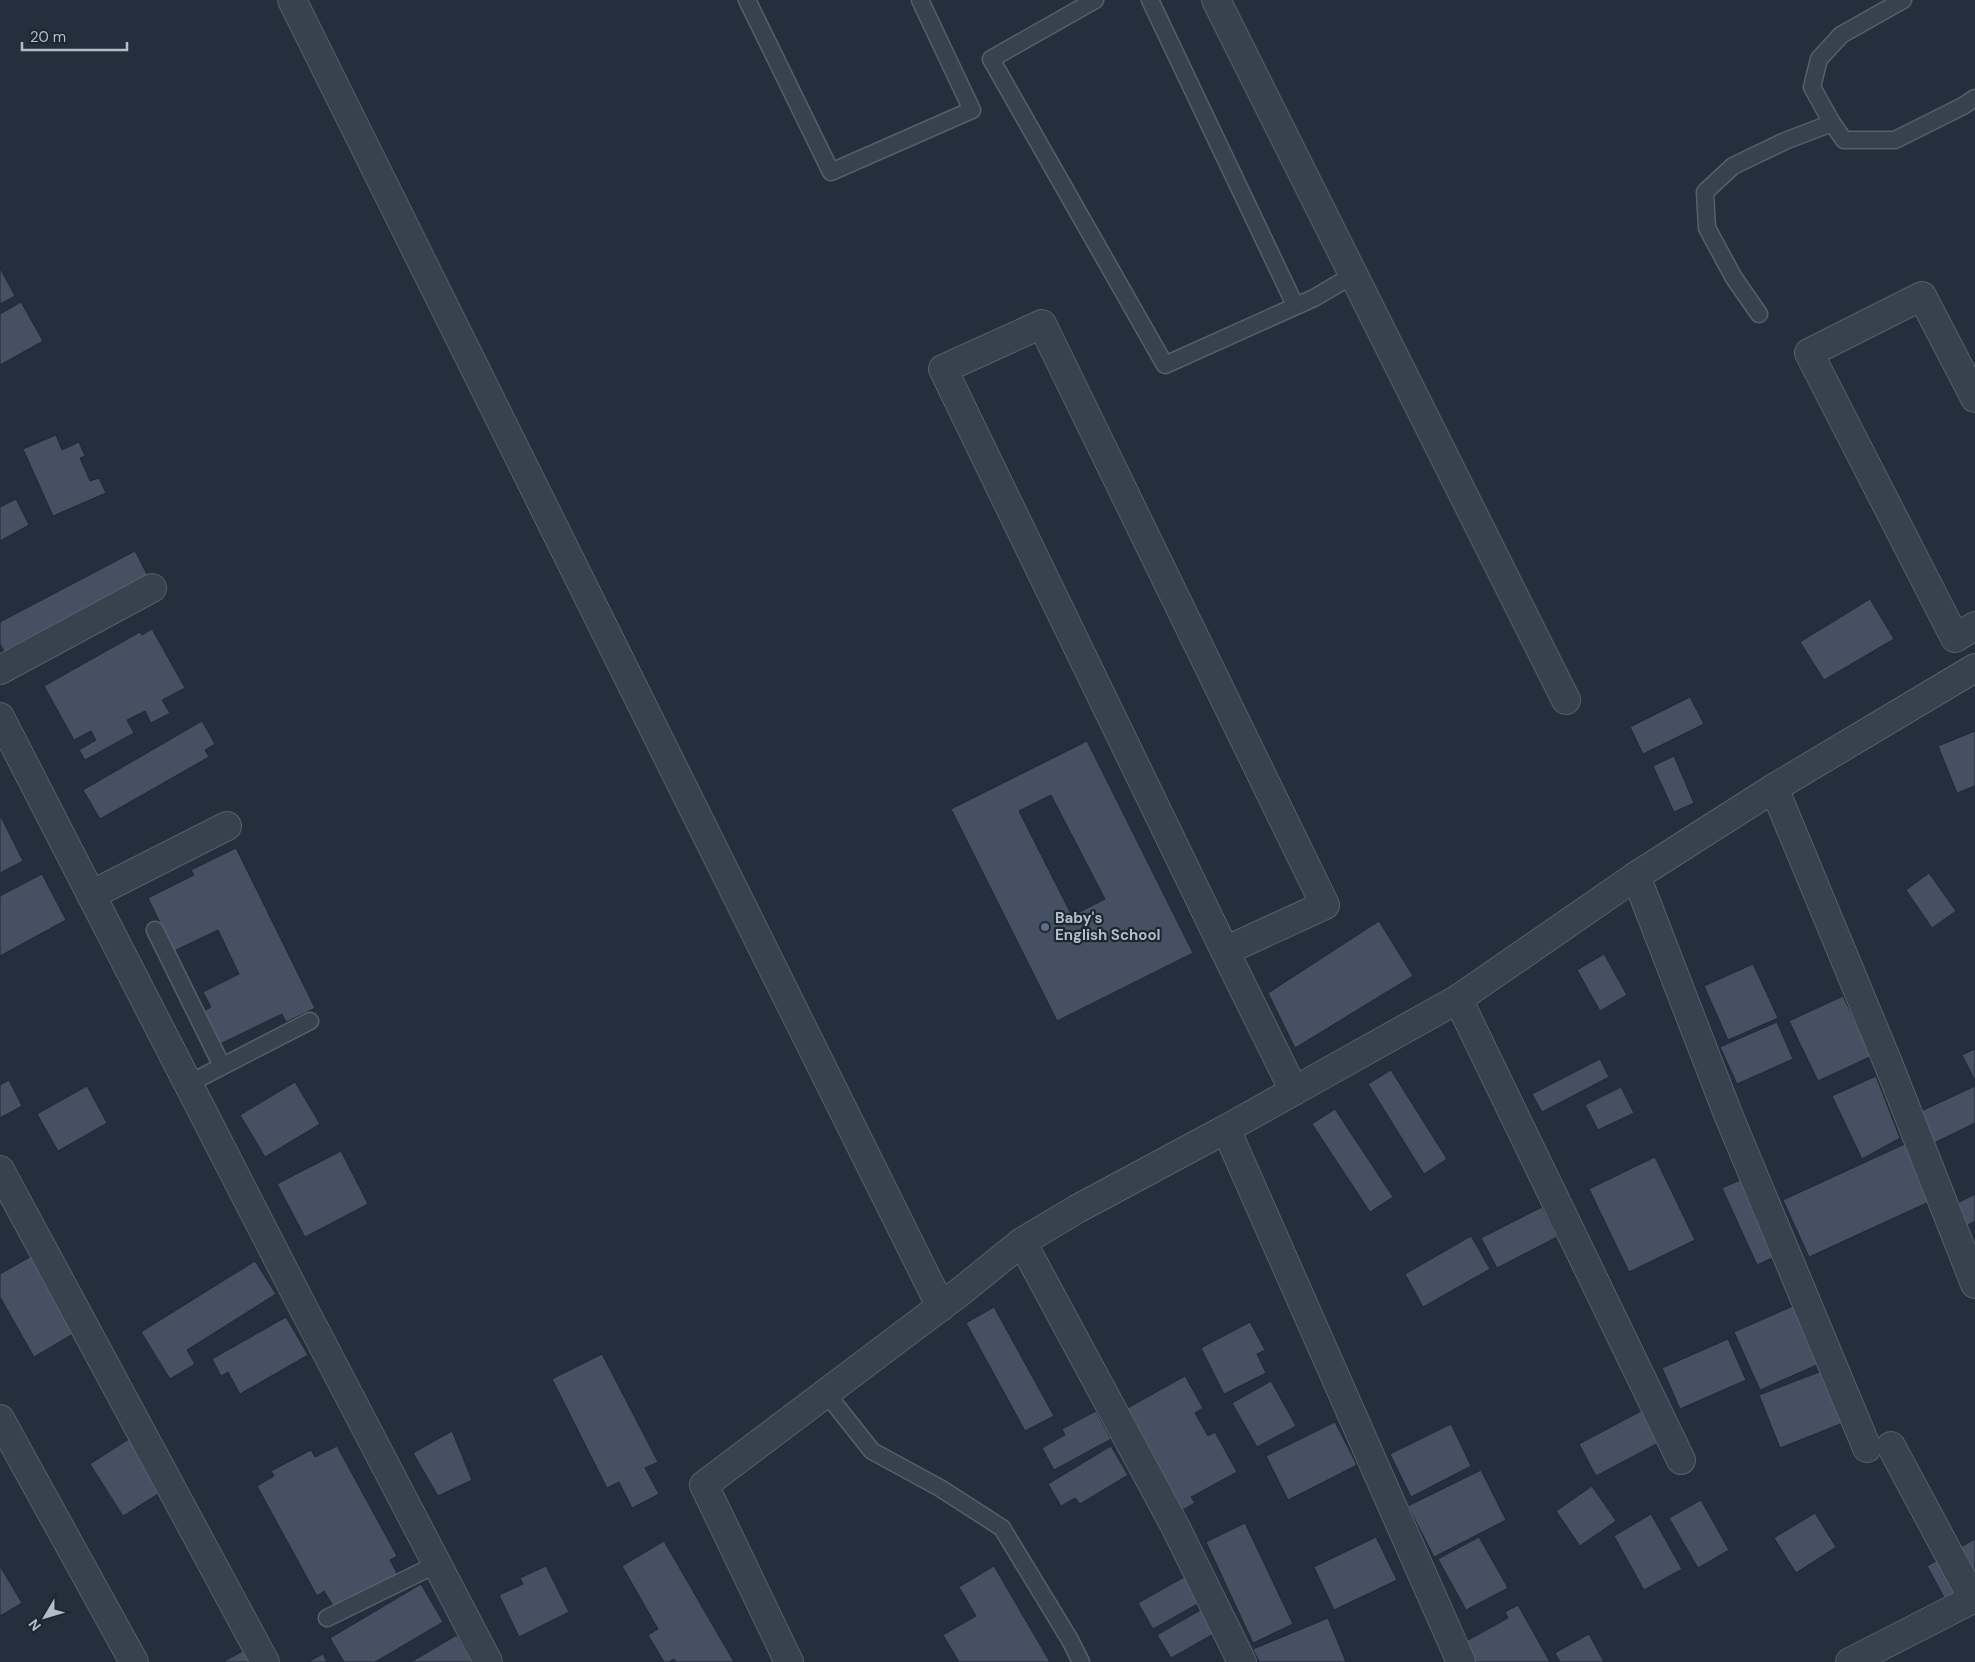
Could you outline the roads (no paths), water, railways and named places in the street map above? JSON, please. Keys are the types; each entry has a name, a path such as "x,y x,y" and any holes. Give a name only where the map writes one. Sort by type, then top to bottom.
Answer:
{"street":[{"path":"292,0 941,1307"},
{"path":"1216,0 1566,700"},
{"path":"1975,398 1922,296 1809,353 1955,638 1975,626"},
{"path":"1225,951 1325,905 1042,324 943,369 1225,951 1294,1091"},
{"path":"0,670 152,588"},
{"path":"788,1662 704,1485 941,1307 1022,1242 1077,1209 1226,1129 1458,999 1636,876 1774,788 1975,668"},
{"path":"0,717 488,1662"},
{"path":"1774,788 1888,1063 1975,1284"},
{"path":"91,895 227,826"},
{"path":"1636,876 1728,1114 1879,1447 1974,1598 1850,1662"},
{"path":"1458,999 1681,1460"},
{"path":"1226,1129 1462,1662"},
{"path":"0,1170 265,1662"},
{"path":"1022,1242 1175,1526 1242,1662"},
{"path":"0,1419 134,1662"}],"lane":[{"path":"747,0 831,172 972,110 920,0"},
{"path":"1095,0 991,59 1165,365 1314,298 1353,276"},
{"path":"1150,0 1295,305"},
{"path":"1903,0 1841,35 1819,59 1812,87 1844,140 1895,140 1963,106 1975,98"},
{"path":"1759,314 1734,278 1707,228 1705,192 1733,166 1785,141 1832,122"},
{"path":"155,930 222,1066"},
{"path":"188,1084 310,1021"},
{"path":"826,1393 872,1451 940,1488 1002,1528 1070,1640 1081,1662"},
{"path":"326,1618 437,1564"}],"place":[{"name":"Baby's English School","path":"1045,927"}]}
